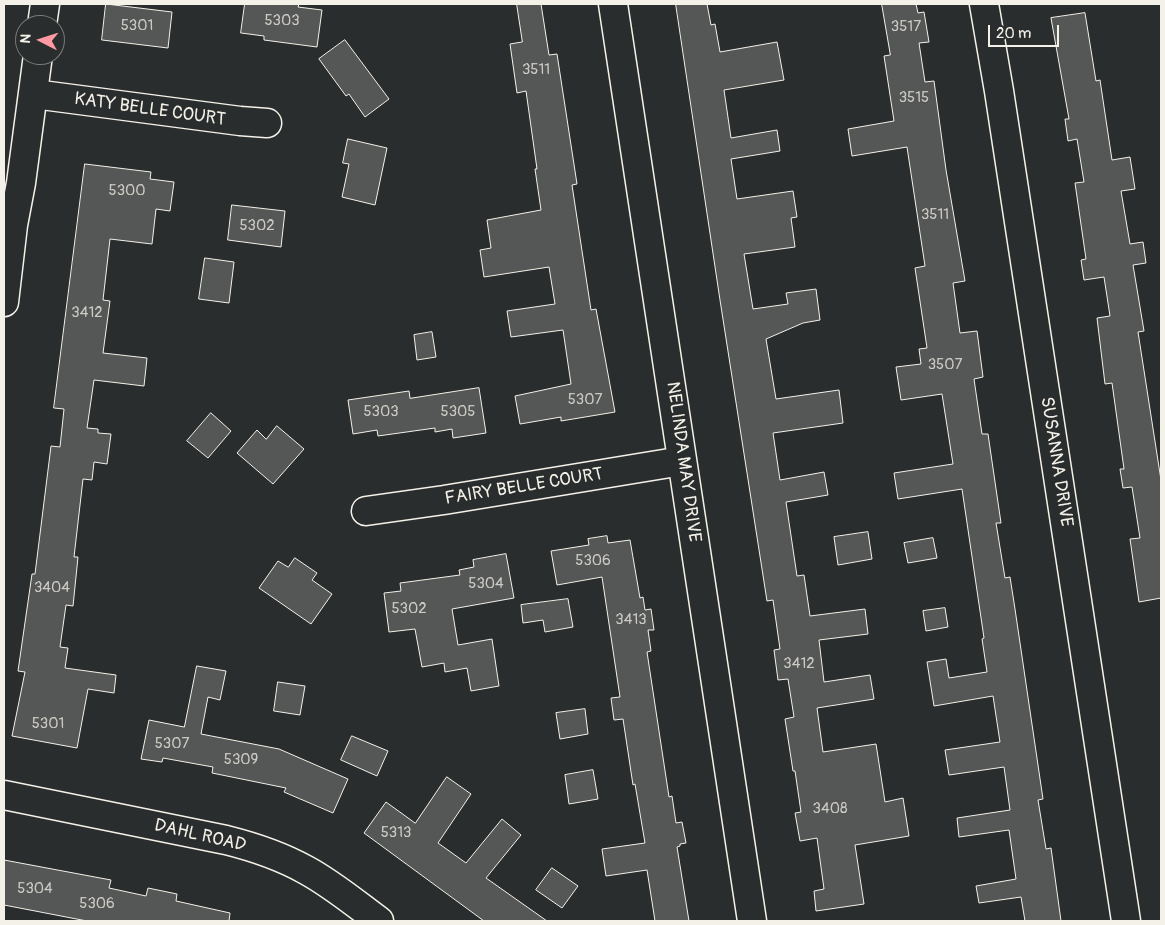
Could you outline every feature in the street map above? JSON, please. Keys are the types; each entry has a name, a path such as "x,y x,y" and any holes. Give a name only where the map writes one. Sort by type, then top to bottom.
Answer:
{"street":[{"name":"NELINDA MAY DRIVE","path":"613,4 752,921"},
{"name":"SUSANNA DRIVE","path":"984,4 999,91 1126,921"},
{"path":"4,302 8,224 21,183 37,65"},
{"name":"KATY BELLE COURT","path":"34,94 240,122 267,123"},
{"name":"FAIRY BELLE COURT","path":"366,511 453,499 682,461"},
{"name":"DAHL ROAD","path":"4,795 226,840 278,856 307,870 380,921"}],"building":[{"path":"106,4 172,12 168,48 102,40"},
{"path":"245,4 299,4 298,7 322,10 317,47 264,40 264,36 241,33"},
{"path":"517,4 541,4 549,55 557,54 577,184 572,185 591,310 596,309 615,412 561,421 561,417 520,424 515,396 571,384 563,330 511,337 507,311 555,304 549,267 484,277 480,250 491,248 487,220 541,210 526,91 517,93 510,44 522,42"},
{"path":"676,4 707,4 711,25 715,24 720,52 777,42 784,80 724,90 731,138 777,130 780,151 731,159 737,199 793,191 797,217 791,218 795,247 744,254 753,309 788,304 786,293 816,289 820,320 803,323 766,339 776,399 839,390 843,423 773,433 780,480 824,472 828,495 786,502 797,576 804,575 810,616 865,609 868,634 819,640 824,682 870,675 874,699 817,708 823,752 876,744 885,802 903,798 909,836 855,845 864,904 816,911 814,891 824,889 817,838 800,841 795,813 801,812 785,719 794,717 788,679 778,680 774,650 780,649 773,600 767,601"},
{"path":"882,4 916,4 918,13 924,12 929,42 919,43 925,82 934,81 946,170 965,281 953,283 960,333 977,331 983,377 974,379 982,434 988,434 1001,523 996,523 1005,578 1010,577 1043,799 1038,800 1046,849 1051,848 1061,921 1025,921 1021,897 979,903 976,886 1016,879 1009,830 959,837 957,818 1010,810 1004,767 949,775 945,750 1000,742 993,696 934,706 927,662 946,659 949,678 987,672 982,639 984,638 962,489 898,499 894,473 953,464 942,394 901,400 896,367 921,364 919,349 927,348 915,268 925,266 907,147 852,156 848,129 894,121 884,56 890,55"},
{"path":"1085,13 1096,81 1100,80 1112,160 1130,157 1135,189 1121,191 1130,244 1143,242 1146,263 1133,265 1144,331 1138,332 1161,480 1161,598 1139,602 1130,539 1140,538 1132,487 1123,488 1120,469 1124,469 1112,383 1105,384 1097,318 1110,316 1104,277 1084,280 1081,260 1086,259 1075,183 1084,182 1077,139 1068,141 1065,119 1069,119 1051,18"},
{"path":"345,40 389,99 365,117 349,94 346,96 319,59"},
{"path":"348,139 387,148 375,205 342,197 349,164 343,163"},
{"path":"85,164 151,172 150,179 174,182 170,211 156,209 152,244 110,239 103,300 110,301 103,353 147,358 144,386 94,380 87,428 98,429 98,433 111,434 107,464 94,462 92,480 83,479 74,557 78,557 73,606 66,605 60,647 68,648 65,668 116,675 114,693 88,689 77,748 12,736 25,672 18,671 32,574 35,574 51,446 60,447 64,409 54,408"},
{"path":"232,205 285,211 281,247 228,240"},
{"path":"205,258 234,262 229,303 199,299"},
{"path":"432,332 436,357 417,360 414,335"},
{"path":"479,388 486,433 453,438 452,429 435,432 435,428 378,436 377,430 353,434 348,400 409,391 410,398"},
{"path":"211,413 231,431 208,458 187,441"},
{"path":"277,426 304,449 273,484 237,453 257,430 266,439"},
{"path":"868,532 872,559 838,565 834,537"},
{"path":"607,536 608,543 630,540 640,598 643,597 645,610 651,609 654,630 648,630 651,651 647,652 669,797 672,796 676,823 682,822 686,843 680,844 677,847 689,921 655,921 647,870 606,876 602,849 645,843 635,784 633,785 623,719 614,720 611,698 620,697 602,577 557,585 551,551 589,545 588,539"},
{"path":"933,538 937,558 908,563 904,543"},
{"path":"506,554 514,598 452,609 458,645 492,639 499,686 471,691 467,668 445,672 444,663 422,667 415,629 389,632 384,593 401,591 400,583 460,575 459,570 474,567 473,560"},
{"path":"295,558 317,573 312,580 332,594 311,624 259,588 278,561 288,567"},
{"path":"568,599 573,627 545,632 543,620 523,623 521,605"},
{"path":"945,608 948,627 926,631 923,611"},
{"path":"197,666 226,671 220,700 208,697 201,734 279,749 348,779 333,813 284,792 286,788 212,773 213,767 163,758 162,762 141,759 149,720 184,727"},
{"path":"278,682 305,686 300,715 274,711"},
{"path":"585,709 588,734 560,739 556,713"},
{"path":"352,736 388,751 377,776 341,760"},
{"path":"593,770 598,799 569,804 565,775"},
{"path":"447,777 471,794 438,843 466,863 502,819 521,835 486,878 547,921 484,921 364,833 386,802 415,823"},
{"path":"4,860 111,880 109,888 146,896 148,888 177,894 176,901 230,913 229,921 87,921 4,905"},
{"path":"552,868 578,886 562,908 536,890"}]}
